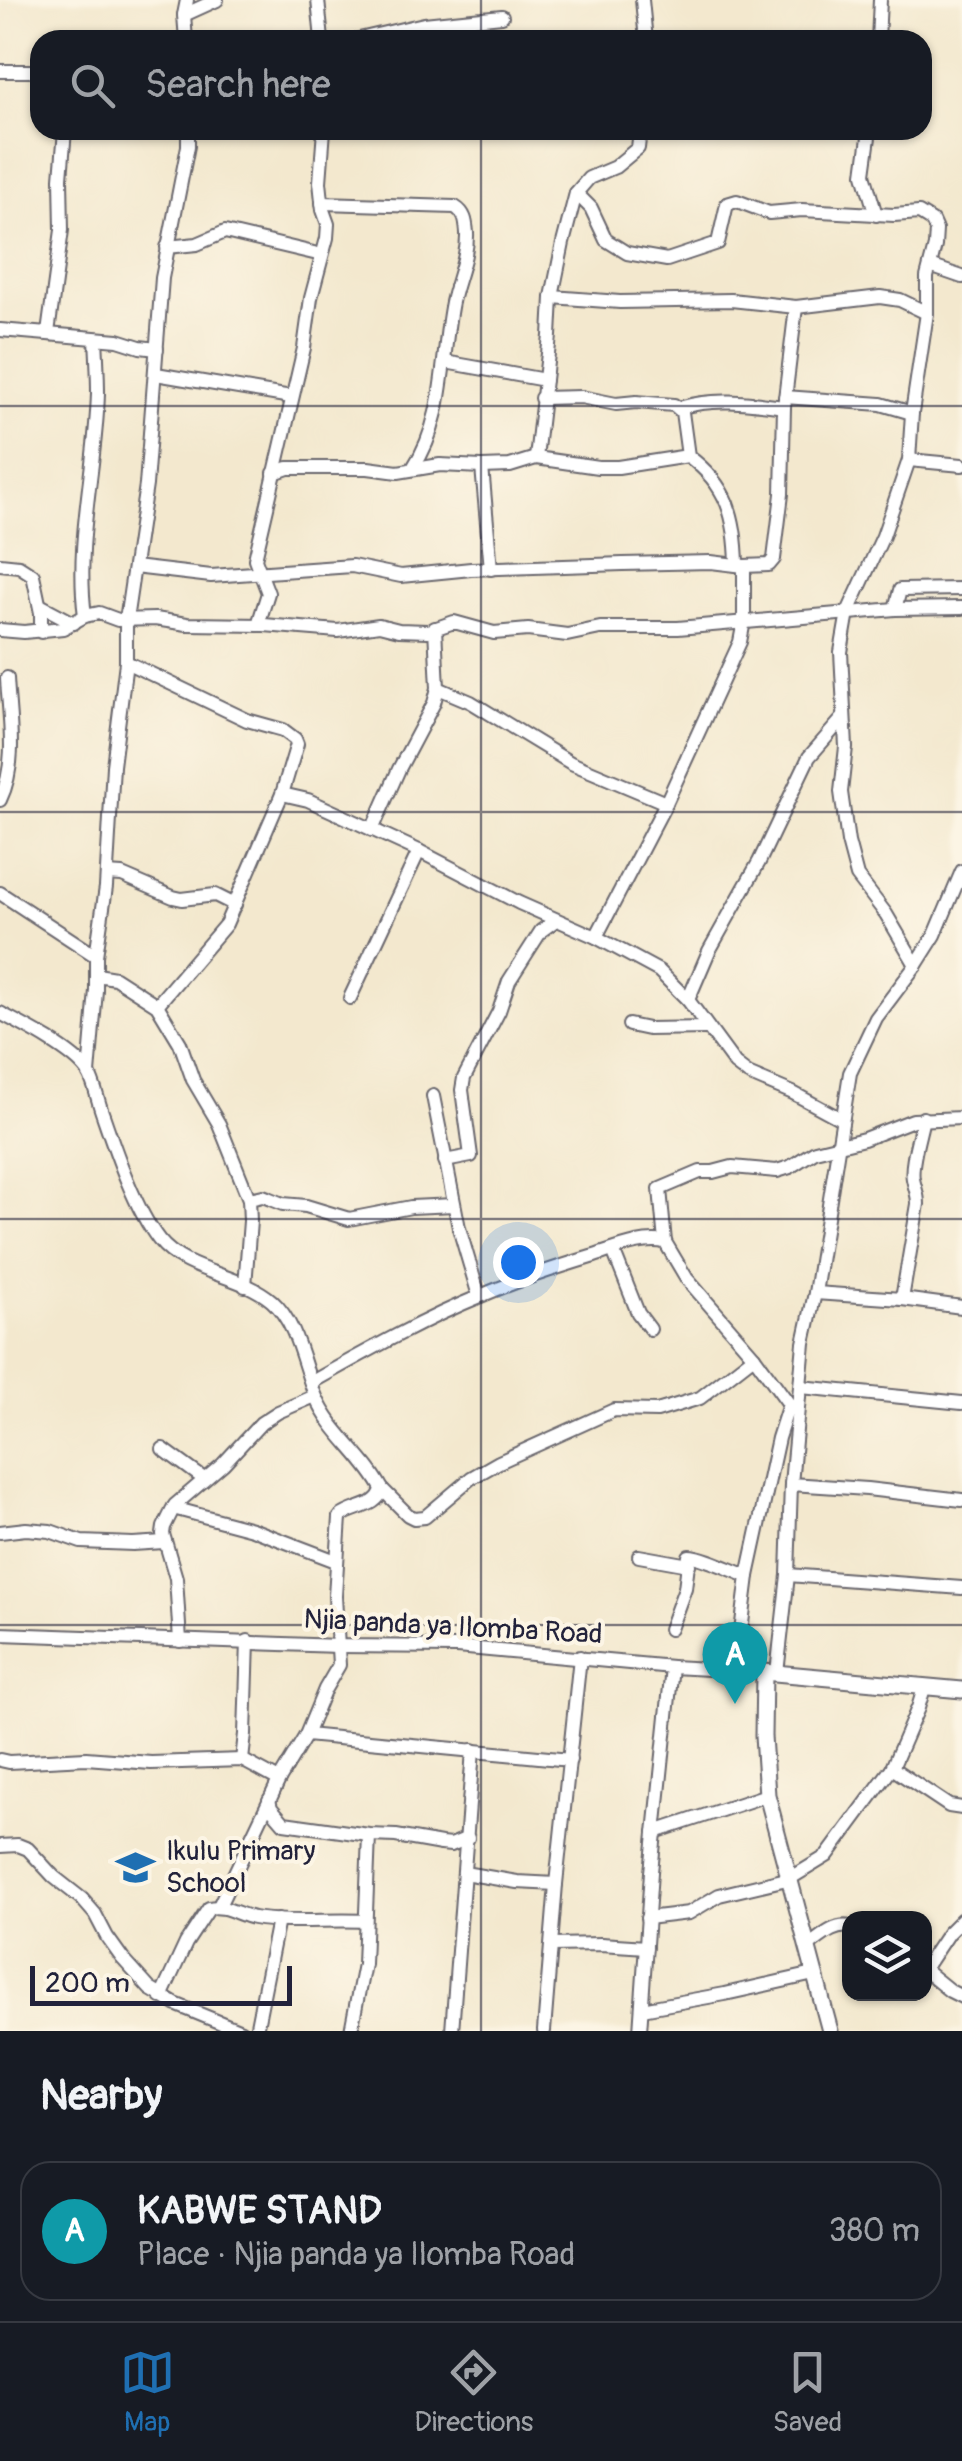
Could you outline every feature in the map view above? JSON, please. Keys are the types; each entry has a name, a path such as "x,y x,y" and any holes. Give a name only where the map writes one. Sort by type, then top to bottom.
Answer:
{"main road":[{"name":"Njia panda ya Ilomba Road","path":"771,1672 962,1690"},
{"path":"771,1672 764,1736 768,1795 830,2031"}],"street":[{"path":"185,30 187,0"},
{"path":"184,15 217,0"},
{"path":"318,0 321,30"},
{"path":"642,0 645,30"},
{"path":"878,30 880,0"},
{"path":"398,30 502,16"},
{"path":"0,71 30,71"},
{"path":"48,333 62,230 64,140"},
{"path":"188,140 162,278 146,486 126,620 126,662 96,956 89,1074 120,1162 158,1237 173,1252 272,1301 287,1321 326,1416 382,1489 414,1518 426,1516 472,1478 499,1462 614,1410 658,1411 700,1398 754,1356"},
{"path":"258,625 268,592 255,559 280,467 311,298 328,232 320,182 323,140"},
{"path":"536,458 552,297 576,193 590,178 615,167 638,148 639,140"},
{"path":"869,140 864,174 876,214"},
{"path":"576,193 591,208 606,240 627,253 667,260 718,243 727,204 737,201 769,213 918,213 932,221 936,230 927,277 927,313 908,460 883,536 848,612 841,652 846,747 842,800 848,842 858,876 916,965"},
{"path":"322,203 454,207 462,211 465,219 467,239 452,301 446,362 428,435 413,468"},
{"path":"167,247 196,244 226,232 322,255"},
{"path":"930,266 962,277"},
{"path":"552,297 620,302 730,300 796,307 880,297 900,300 927,313"},
{"path":"134,567 211,576 352,566 401,576 711,562 766,566 774,559 784,402 796,307"},
{"path":"0,330 118,340 157,349"},
{"path":"79,620 82,544 98,392 96,339"},
{"path":"446,362 545,380"},
{"path":"156,374 291,397"},
{"path":"541,398 581,397 616,404 636,402 680,408 722,400 880,404 912,413"},
{"path":"680,408 688,456"},
{"path":"428,435 440,464"},
{"path":"280,467 398,472 440,464 510,466 536,458 598,468 688,456 724,493 732,511 740,565 744,621 740,642 666,803 596,937"},
{"path":"908,460 962,465"},
{"path":"482,467 491,569"},
{"path":"0,564 19,566 33,574 41,632"},
{"path":"895,609 900,590 962,589"},
{"path":"40,605 79,620"},
{"path":"0,630 41,632 63,628 99,613 118,620 338,631 378,625 420,632 454,622 494,633 528,630 567,636 600,628 678,628 848,612 962,608"},
{"path":"372,830 399,769 426,722 438,688 435,628"},
{"path":"126,662 248,720 283,730 295,739 296,751 282,794 226,924 157,1005"},
{"path":"0,800 9,769 5,751 7,678"},
{"path":"438,688 471,702 571,763 666,803"},
{"path":"688,1000 808,757 843,718"},
{"path":"282,794 308,800 419,851 519,904 596,937 666,976 727,1056 745,1072 841,1120"},
{"path":"353,821 380,813"},
{"path":"350,998 419,851"},
{"path":"771,1672 788,1575 791,1484 804,1343 850,1074 876,1018 934,935 962,871"},
{"path":"107,874 125,876 172,898 211,894 235,905"},
{"path":"0,893 96,956"},
{"path":"445,1161 471,1156 462,1090 464,1078 500,1011 509,980 541,931 556,920"},
{"path":"97,975 115,978 157,1005 180,1042 193,1080 219,1124 250,1200 245,1286"},
{"path":"0,1013 32,1030 89,1074"},
{"path":"629,1025 648,1029 706,1028"},
{"path":"71,1057 91,1043"},
{"path":"433,1096 454,1205 479,1296"},
{"path":"902,1299 918,1204 913,1180 923,1118"},
{"path":"736,1671 748,1576 789,1404 754,1356 693,1287 666,1242 660,1189 700,1172 790,1167 816,1151 864,1140 904,1122 962,1118"},
{"path":"250,1200 262,1196 348,1218 411,1207 454,1205"},
{"path":"180,1641 176,1578 164,1542 164,1527 172,1508 223,1464 261,1423 367,1352 479,1296 614,1250 656,1240 666,1242"},
{"path":"614,1250 638,1312 650,1330"},
{"path":"814,1293 962,1307"},
{"path":"802,1387 962,1403"},
{"path":"163,1448 204,1478"},
{"path":"791,1484 867,1488 962,1500"},
{"path":"218,1906 338,1665 336,1561 342,1514 375,1502 382,1489"},
{"path":"172,1508 252,1529 336,1561"},
{"path":"0,1532 26,1528 81,1542 164,1542"},
{"path":"639,1556 689,1565"},
{"path":"670,1629 682,1599 690,1556 748,1576"},
{"path":"788,1575 962,1588"},
{"name":"Njia panda ya Ilomba Road","path":"0,1634 456,1647 771,1672"},
{"path":"242,1760 248,1642"},
{"path":"544,2031 580,1658"},
{"path":"640,2031 672,1667"},
{"path":"647,1918 688,1913 719,1895 791,1878 827,1856 892,1768 924,1688"},
{"path":"306,1734 570,1760"},
{"path":"452,2031 473,1750"},
{"path":"0,1760 242,1760 279,1780"},
{"path":"892,1768 949,1806 962,1808"},
{"path":"655,1832 768,1795"},
{"path":"269,1800 270,1808 284,1823"},
{"path":"258,1824 284,1823 450,1845 468,1838"},
{"path":"351,2031 364,1964 369,1836"},
{"path":"450,1845 464,1868 517,1882 556,1884"},
{"path":"0,1846 28,1849 82,1899 96,1914 122,1958 150,1989 241,2031"},
{"path":"162,1997 186,1943 209,1908 218,1906 251,1918 364,1922"},
{"path":"932,1958 962,1919"},
{"path":"256,2031 278,1920"},
{"path":"807,1947 842,1926"},
{"path":"552,1945 646,1947"},
{"path":"642,2009 814,1974"},
{"path":"932,1975 961,1993"}],"place":[{"name":"KABWE STAND","path":"735,1704"},
{"name":"Ikulu Primary School","path":"136,1867"}]}
